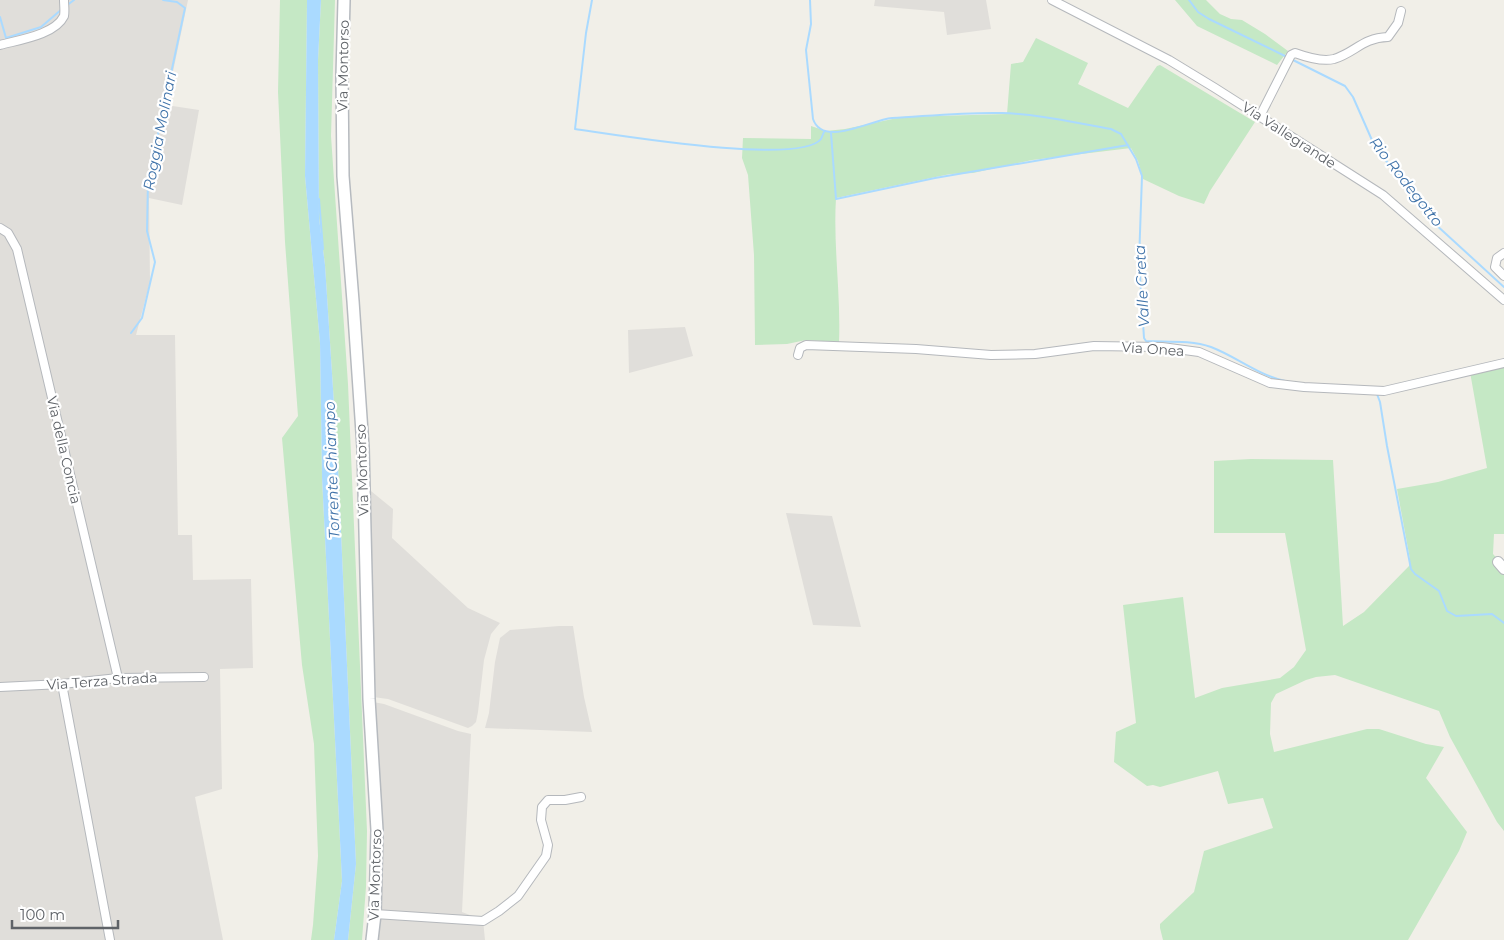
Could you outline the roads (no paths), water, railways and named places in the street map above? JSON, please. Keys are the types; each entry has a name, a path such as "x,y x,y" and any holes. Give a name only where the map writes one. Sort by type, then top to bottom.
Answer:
{"main road":[{"name":"Via Montorso","path":"344,0 342,76 343,176 363,447 369,689 377,830 375,914 372,940"}],"street":[{"path":"0,45 49,31 58,24 64,15 64,0"},
{"name":"Via Vallegrande","path":"1052,0 1166,58 1383,195 1504,300"},
{"path":"1260,116 1289,58 1294,53 1332,60 1352,50 1366,40 1388,37 1398,23 1401,11"},
{"name":"Via della Concia","path":"0,228 8,233 17,249 118,678"},
{"path":"1499,271 1497,258 1504,253"},
{"name":"Via Onea","path":"798,355 800,348 806,345 916,349 991,355 1035,354 1094,346 1162,348 1200,352 1270,383 1304,387 1384,391 1504,363"},
{"name":"Via Terza Strada","path":"0,687 62,684 118,678 204,677"},
{"path":"62,684 110,940"},
{"path":"375,914 483,921 518,896 546,856 548,845 541,820 542,807 548,800 565,800 581,797"}],"water":[{"path":"307,0 321,0 318,60 319,218 325,265 338,466 356,864 348,940 334,940 342,881 322,477 320,343 305,176"}],"waterway":[{"name":"Roggia Molinari","path":"66,6 74,0"},
{"name":"Roggia Molinari","path":"131,333 142,318 155,262 147,231 148,181 185,8 177,2 163,0"},
{"path":"592,0 586,33 575,129 704,146 779,150 806,147 821,139 824,132"},
{"name":"Valle Creta","path":"810,0 811,24 806,50 813,119 818,127 826,131 837,132 892,118 1002,113 1057,119 1111,129 1121,134 1136,159 1142,176 1139,261 1144,338 1146,341 1187,342 1211,347 1266,375 1285,381"},
{"name":"Rio Rodegotto","path":"1189,0 1198,12 1209,19 1287,57"},
{"name":"Roggia Molinari","path":"0,17 6,38 41,27 62,9"},
{"name":"Rio Rodegotto","path":"1291,59 1345,86 1353,97 1375,147 1410,186 1434,223 1504,287"},
{"path":"831,133 836,199 935,178 1128,145"},
{"name":"Torrente Chiampo","path":"319,199 323,249"},
{"name":"Valle Creta","path":"1377,394 1411,569 1439,591 1447,611 1456,616 1492,614 1504,623"}]}
